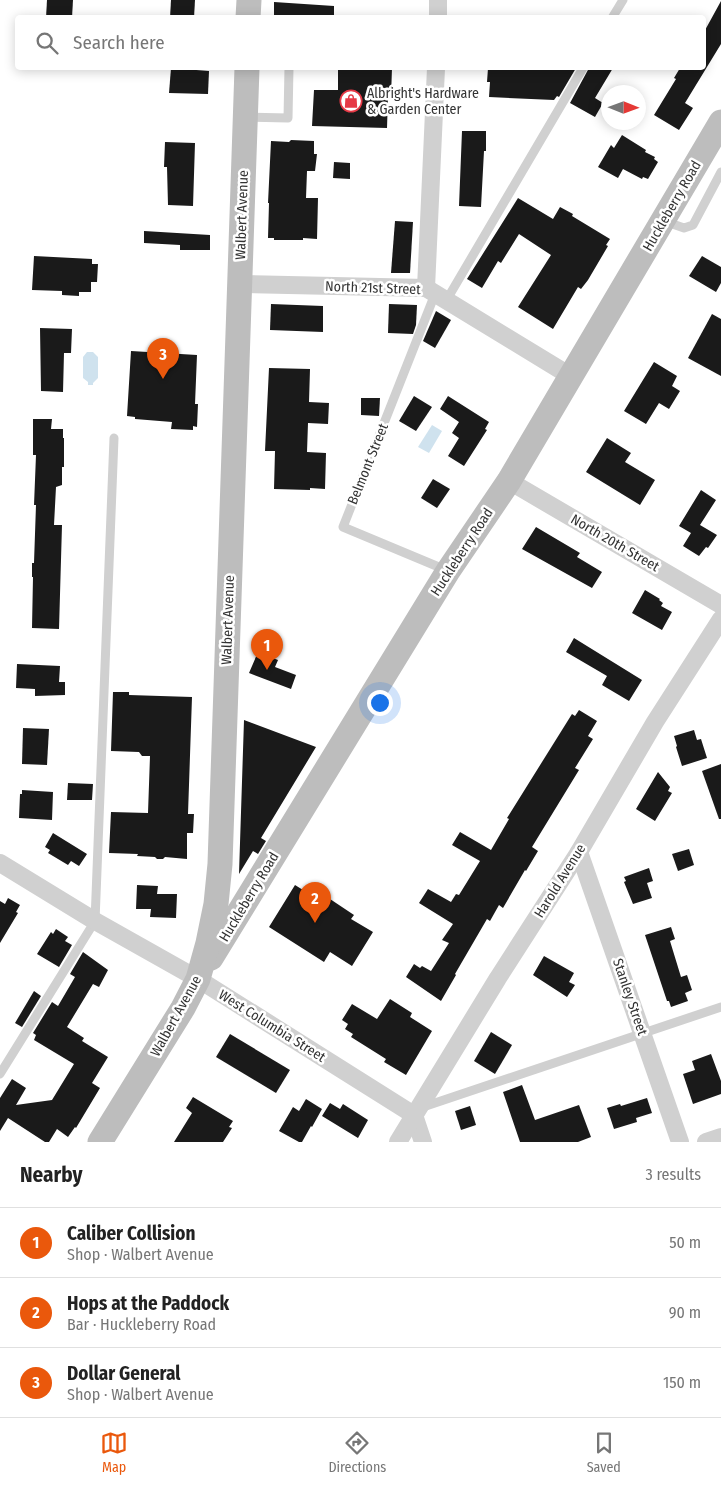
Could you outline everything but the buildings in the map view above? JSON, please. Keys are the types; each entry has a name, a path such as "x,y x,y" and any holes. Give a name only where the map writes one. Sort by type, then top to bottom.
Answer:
{"main road":[{"path":"248,15 249,0"},
{"name":"Walbert Avenue","path":"100,1142 179,1015 198,980 216,904 220,864 246,70"},
{"name":"Huckleberry Road","path":"198,980 448,571 509,481 720,125"}],"street":[{"path":"438,0 438,15"},
{"name":"Belmont Street","path":"436,70 436,294"},
{"name":"North 21st Street","path":"239,284 436,294 572,377"},
{"name":"North 20th Street","path":"509,481 721,605"},
{"name":"Harold Avenue","path":"398,1142 498,978 579,852 655,722 721,619"},
{"name":"Stanley Street","path":"579,852 680,1142"},
{"name":"West Columbia Street","path":"0,863 416,1112"},
{"path":"416,1112 423,1142"},
{"path":"706,1142 721,1137"}],"lane":[{"path":"614,15 623,0"},
{"path":"245,117 288,118 289,70"},
{"path":"436,294 582,70"},
{"path":"664,220 684,228 693,225 721,172"},
{"name":"Belmont Street","path":"436,294 342,527 448,571"},
{"path":"0,1074 95,921 114,438"},
{"path":"416,1112 721,1007"}],"water":[{"path":"87,352 93,352 98,357 98,378 93,385 88,385 88,382 83,378 83,357"},
{"path":"432,425 442,431 429,453 418,447"}],"place":[{"name":"Albright's Hardware & Garden Center","path":"351,101"},
{"name":"Dollar General","path":"163,379"},
{"name":"Caliber Collision","path":"267,670"},
{"name":"Hops at the Paddock","path":"315,923"}]}
